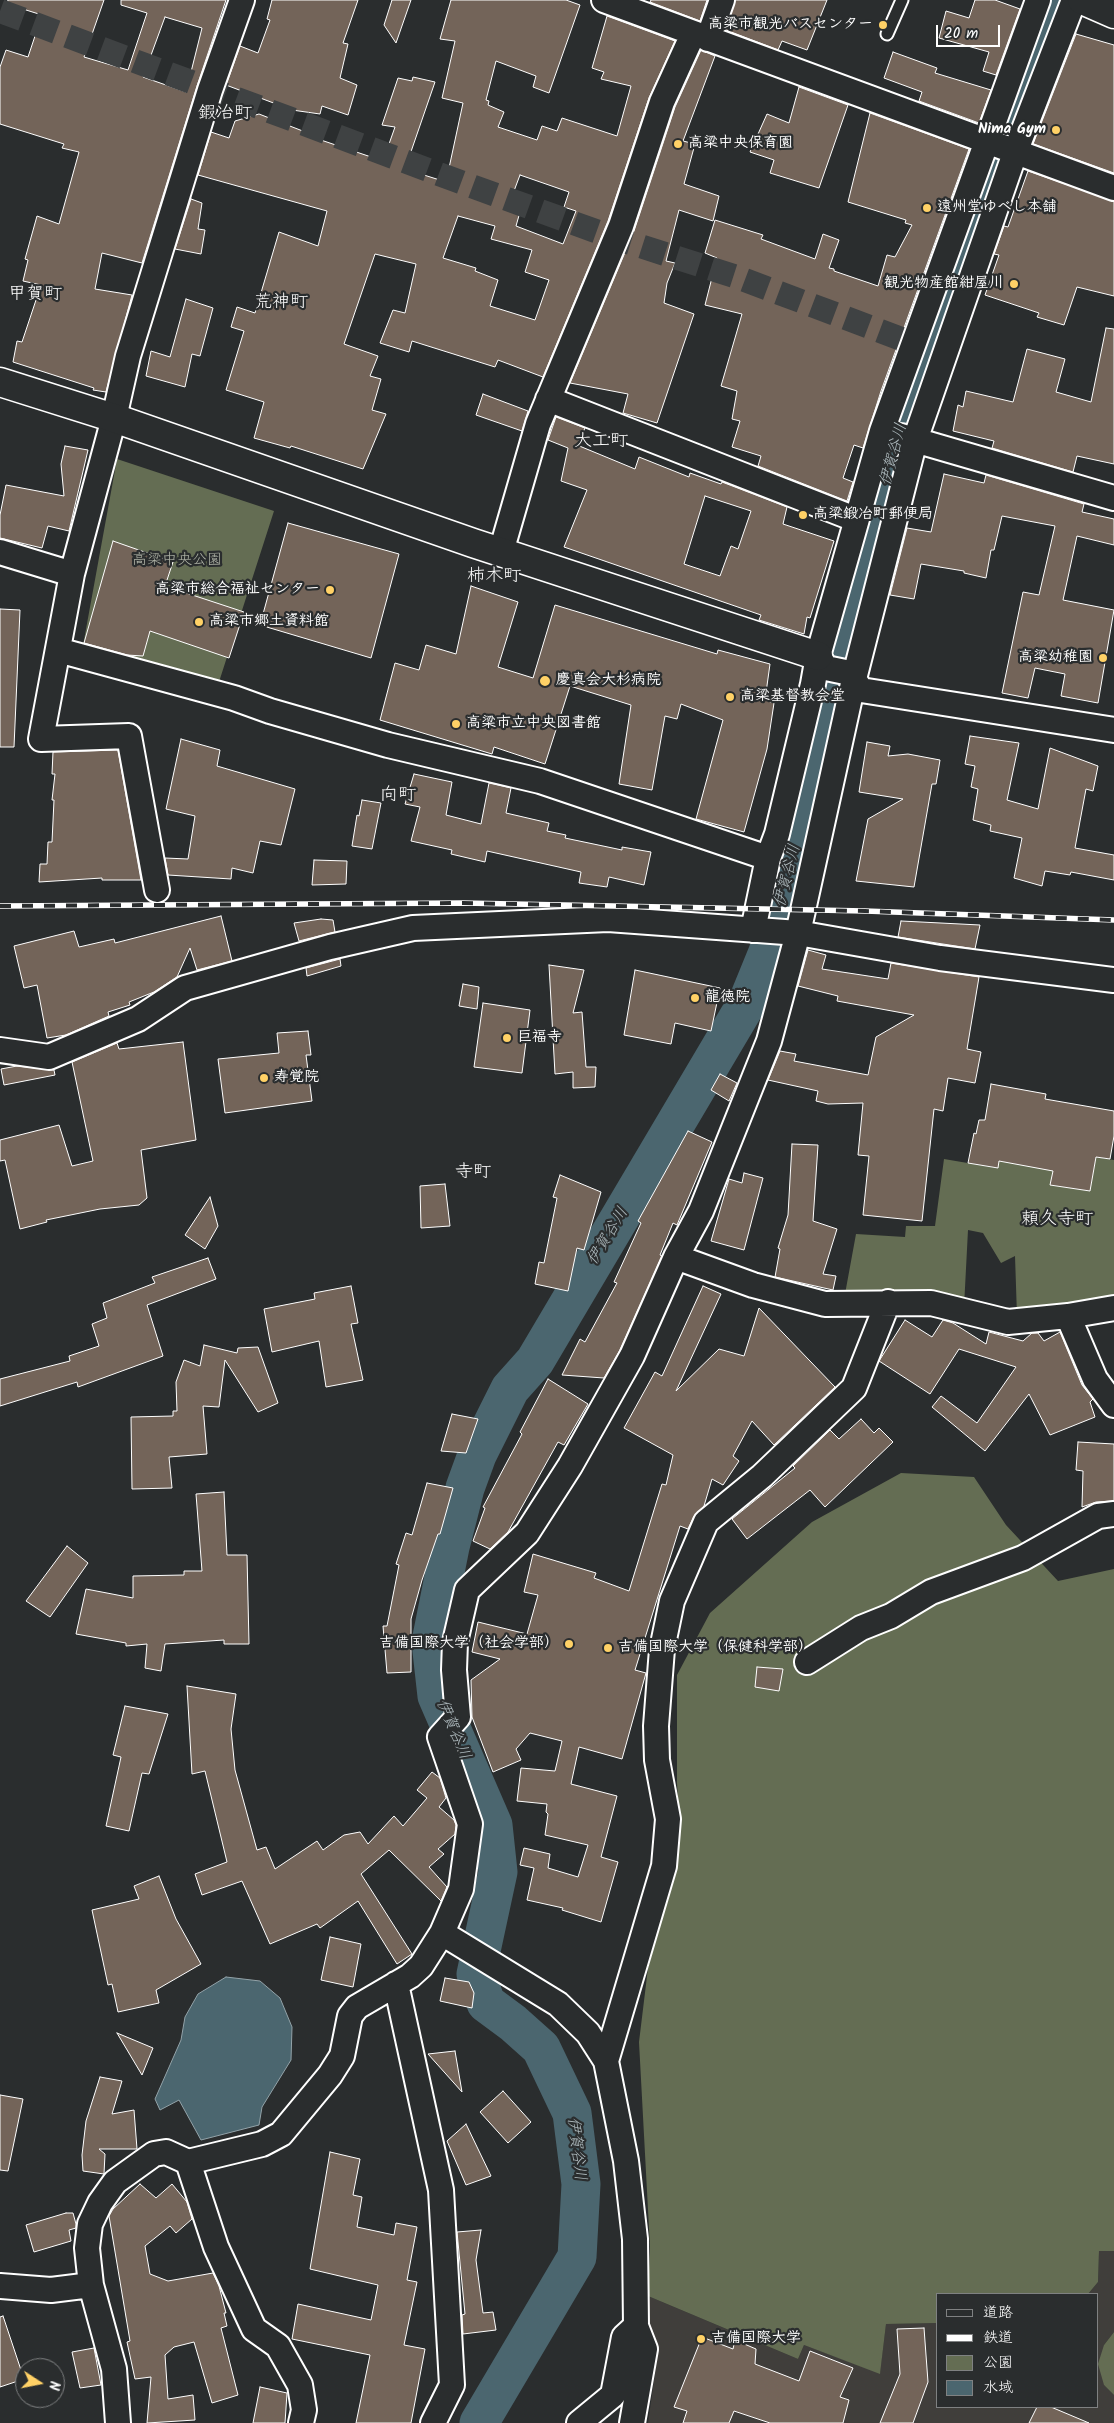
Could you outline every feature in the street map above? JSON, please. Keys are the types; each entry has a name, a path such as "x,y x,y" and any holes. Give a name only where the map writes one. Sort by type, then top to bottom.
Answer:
{"main road":[{"path":"1082,0 1114,14"},
{"path":"0,382 114,418 822,662"}],"street":[{"path":"157,890 129,736 40,738 72,574 114,418 130,347 210,90 242,0"},
{"path":"604,0 989,142 1014,149 1114,188"},
{"path":"501,552 538,424 621,226 662,102 722,0"},
{"path":"755,930 768,858 777,834 822,662 855,519 899,435 956,275 989,142 1038,0"},
{"path":"118,2423 114,2369 91,2285 87,2248 90,2224 100,2203 115,2182 154,2154 166,2152 177,2159 188,2162 262,2144 281,2134 330,2075 342,2056 350,2016 357,2007 422,1966 448,1937 461,1889 470,1824 440,1737 458,1716 454,1670 455,1642 467,1590 527,1533 570,1466 632,1356 676,1257 701,1210 769,1041 798,933 852,676 899,435 956,275 1014,149 1074,0"},
{"path":"548,399 855,519"},
{"path":"899,435 1114,498"},
{"path":"0,552 72,574"},
{"path":"58,650 234,698 270,711 388,746 540,782 768,858"},
{"path":"822,662 852,676 861,690 1114,730"},
{"path":"0,1050 49,1056 138,1019 185,988 330,947 413,928 608,919 798,933 940,958 1114,980"},
{"path":"676,1257 753,1285 825,1304 931,1303 1008,1322 1068,1316 1114,1308"},
{"path":"606,2061 664,1866 668,1819 657,1760 656,1726 662,1649 672,1601 706,1522 762,1476 854,1388 888,1302"},
{"path":"1068,1316 1096,1379 1114,1404"},
{"path":"807,1662 861,1628 892,1616 931,1592 1023,1558 1098,1516 1114,1514"},
{"path":"448,1937 558,2004 588,2033 606,2061 626,2161 633,2220 636,2326 644,2349 632,2423"},
{"path":"396,1984 441,2190 452,2385 433,2423"},
{"path":"188,2162 216,2247 254,2329 278,2346 300,2385 304,2410 301,2423"},
{"path":"0,2286 51,2290 91,2285"},
{"path":"579,2423 613,2395 624,2337 636,2326"}],"lane":[{"path":"887,34 902,0"}],"shaded area":[{"name":"吉備国際大学","path":"1099,2251 1114,2251 1114,2332 1104,2345 1104,2385 1114,2395 1114,2423 648,2423 658,2352 646,2317 648,2296 798,2359 804,2345 880,2373 886,2324 936,2323 936,2408 1099,2408 1099,2293 1089,2293 1098,2282"}],"green space":[{"name":"高梁中央公園","path":"117,459 274,511 218,685 82,651"},
{"path":"1035,1125 1056,1151 1051,1185 1090,1191 1096,1157 1114,1160 1114,1300 1017,1316 1015,1256 1001,1263 983,1233 968,1230 964,1307 845,1294 856,1234 905,1237 906,1226 935,1226 944,1159 997,1168 999,1161 1028,1166"},
{"path":"901,1473 974,1477 1006,1525 1058,1581 1114,1569 1114,2251 1099,2251 1098,2282 1089,2293 936,2293 936,2323 886,2324 880,2374 804,2345 798,2359 648,2296 650,2247 639,2042 648,1968 674,1872 680,1829 677,1783 677,1675 710,1613 812,1522"},
{"path":"1114,2332 1114,2395 1104,2385 1099,2368 1104,2345"}],"water":[{"path":"226,1977 260,1981 280,1998 292,2027 291,2060 262,2107 259,2125 201,2140 179,2100 160,2110 155,2099 181,2040 185,2017 198,1994"}],"building":[{"path":"8,0 104,0 84,57 128,70 147,13 121,5 121,0 226,0 142,263 102,253 95,289 132,295 106,392 93,390 94,388 13,362 17,341 22,342 41,285 23,281 28,260 25,259 37,216 59,224 79,152 62,148 64,144 0,124 0,67 6,50 28,57 42,15 7,4","holes":["165,17 202,28 186,92 143,77"]},
{"path":"272,0 358,0 343,43 348,44 340,78 357,85 348,115 322,106 320,114 292,110 226,85 240,46 258,53 270,20 267,19"},
{"path":"392,0 411,0 396,43 384,25"},
{"path":"451,0 566,0 580,5 549,93 533,87 536,76 496,61 486,100 489,101 488,105 504,112 498,127 537,140 542,126 557,131 562,118 617,136 631,86 601,79 604,72 592,68 607,16 675,41 649,98 608,221 543,377 498,360 495,367 412,341 409,352 380,343 393,310 405,313 416,264 375,254 344,344 378,356 370,376 381,379 372,410 386,414 363,469 291,446 290,448 254,438 264,402 226,390 244,331 231,327 237,307 255,313 279,232 318,246 327,211 198,175 211,132 229,138 235,121 259,114 313,135 312,137 383,161 395,127 382,125 398,78 412,81 413,77 435,82 405,169 446,182 463,103 442,98 455,41 440,39","holes":["520,175 569,192 564,207 576,211 563,244 516,226 520,212 508,207","458,216 495,226 491,239 532,250 525,272 549,280 535,320 490,306 498,280 475,271 476,268 443,258"]},
{"path":"651,0 707,0 700,21 650,2"},
{"path":"735,0 827,0 807,50 782,41 778,50 726,30"},
{"path":"975,0 995,0 1020,9 996,75 983,71 989,52 939,38 946,11 969,18"},
{"path":"1076,34 1114,45 1114,173 1033,144"},
{"path":"701,50 715,56 683,141 695,144 684,184 719,196 713,221 679,210 666,261 675,263 667,283 664,303 694,314 657,423 623,413 628,394 570,383 634,231 675,107"},
{"path":"893,52 937,68 935,73 991,90 979,123 919,101 922,92 884,78"},
{"path":"799,87 848,105 819,188 770,173 774,160 750,152 767,114 789,123"},
{"path":"870,113 969,149 881,391 863,448 854,445 843,478 853,482 847,501 758,466 761,456 732,447 740,421 732,419 737,391 721,386 742,314 705,305 717,258 705,253 715,220 763,235 761,239 815,259 823,234 839,240 829,268 878,286 887,255 895,257 912,225 905,223 906,220 848,202"},
{"path":"1028,171 1114,201 1114,296 1077,287 1064,325 1037,317 1039,313 985,295 999,255 994,254 1004,226 1008,227"},
{"path":"191,199 202,203 198,229 205,230 201,254 175,249"},
{"path":"186,299 213,308 200,356 192,354 185,387 146,376 151,351 170,357"},
{"path":"1106,328 1114,329 1114,464 1077,456 1073,472 992,448 994,441 953,431 958,405 963,407 966,391 1013,402 1027,349 1065,359 1056,392 1091,402"},
{"path":"483,394 528,411 522,431 476,415"},
{"path":"556,417 585,428 577,445 635,469 639,457 689,477 690,473 721,484 722,482 787,507 783,524 834,541 810,618 807,617 804,634 759,620 761,615 564,547 587,490 561,481 568,448 548,440","holes":["705,496 751,511 738,549 731,546 720,576 684,564"]},
{"path":"65,446 88,450 69,531 48,526 42,548 0,538 0,515 6,485 64,496 61,464"},
{"path":"944,474 984,483 986,475 1084,504 1082,512 1114,519 1114,545 1077,536 1063,600 1114,610 1098,703 1061,696 1065,674 1035,668 1028,698 1002,693 1023,592 1039,595 1055,526 1002,516 994,550 991,550 986,578 964,573 964,571 921,564 914,599 890,595 907,528 931,532"},
{"name":"高梁市総合福祉センター","path":"288,523 399,554 371,658 260,625"},
{"path":"113,541 173,562 165,586 244,612 229,658 150,631 143,656 127,655 84,643"},
{"path":"471,586 518,602 498,667 533,678 555,605 717,654 718,650 770,664 765,700 774,703 767,749 744,832 696,819 723,720 681,704 677,719 665,716 652,790 619,784 631,705 570,686 545,764 494,747 492,754 380,720 395,663 419,670 426,645 456,654"},
{"path":"0,609 20,610 14,747 0,747"},
{"path":"970,736 1019,743 1007,800 1038,809 1050,748 1098,766 1093,791 1086,789 1075,848 1114,855 1114,880 1071,872 1070,875 1045,871 1042,886 1014,878 1022,838 990,831 991,825 973,820 978,789 971,787 975,766 965,764"},
{"path":"181,739 220,750 217,766 295,789 281,845 260,841 253,873 232,868 231,879 168,875 165,858 188,859 195,816 166,809"},
{"path":"867,742 890,746 888,756 908,754 940,760 936,784 932,784 914,887 856,881 868,819 903,799 859,792"},
{"path":"118,750 141,880 102,880 102,878 39,882 40,864 47,864 48,842 52,842 54,800 52,800 55,774 52,774 53,752"},
{"path":"414,774 452,782 446,815 481,824 489,783 511,788 506,813 549,823 547,831 566,835 565,838 622,850 622,847 651,852 644,885 609,877 607,887 579,883 581,872 487,851 485,862 451,854 452,850 411,841 420,807 405,804"},
{"path":"362,800 381,803 372,849 352,846 357,815 359,816"},
{"path":"314,860 347,861 346,884 312,885"},
{"path":"221,916 232,961 197,970 190,948 177,977 154,992 129,1002 130,1005 108,1012 109,1016 66,1035 47,1038 37,985 24,988 14,946 74,931 79,947 114,939 115,943"},
{"path":"321,919 333,920 335,932 299,941 294,923"},
{"path":"901,921 980,925 975,949 898,937"},
{"path":"808,950 826,955 822,969 888,979 891,963 979,977 967,1049 981,1052 975,1083 948,1078 943,1111 934,1109 922,1221 863,1215 869,1156 858,1155 863,1103 828,1104 816,1101 818,1091 768,1080 780,1051 796,1054 794,1061 868,1075 876,1037 914,1015 837,1001 838,996 798,986"},
{"path":"340,959 341,966 307,976 306,968"},
{"path":"549,965 584,970 573,1013 582,1012 586,1067 596,1067 595,1087 573,1088 573,1072 555,1074"},
{"path":"635,970 720,988 711,1031 675,1023 671,1044 624,1035"},
{"path":"463,984 479,987 477,1009 459,1006"},
{"path":"483,1003 530,1010 522,1073 474,1067"},
{"path":"308,1031 311,1055 306,1055 312,1101 225,1113 218,1059 279,1053 277,1033"},
{"path":"183,1042 196,1140 141,1150 147,1198 139,1205 100,1209 46,1220 47,1222 20,1229 5,1160 0,1161 0,1140 59,1125 72,1166 93,1161 72,1062 117,1043 119,1049"},
{"path":"17,1066 54,1070 55,1075 4,1085 1,1069"},
{"path":"720,1074 737,1083 729,1101 711,1090"},
{"path":"991,1084 1046,1094 1045,1099 1114,1111 1114,1136 1110,1159 1096,1157 1090,1191 1050,1185 1053,1171 999,1161 998,1168 968,1163 974,1133 976,1134 979,1120 985,1120"},
{"path":"688,1131 712,1142 677,1225 673,1223 660,1255 662,1256 620,1350 604,1378 562,1375 580,1339 585,1342 617,1283 614,1282 641,1223 638,1221"},
{"path":"792,1144 818,1145 813,1221 837,1229 823,1274 836,1276 833,1290 775,1277 780,1249 778,1248 788,1215"},
{"path":"744,1173 763,1178 744,1250 711,1241 729,1179 742,1183"},
{"path":"560,1175 601,1192 584,1250 577,1248 568,1291 535,1284 539,1262 544,1263 557,1198 553,1197"},
{"path":"445,1184 450,1226 421,1228 420,1186"},
{"path":"210,1197 218,1226 205,1249 185,1235"},
{"path":"208,1258 216,1279 147,1305 163,1356 78,1387 77,1382 0,1406 0,1379 70,1361 69,1356 99,1346 92,1324 107,1318 103,1303 155,1283 152,1277"},
{"path":"351,1286 358,1323 351,1324 363,1380 326,1387 319,1341 272,1352 264,1309 315,1299 314,1293"},
{"path":"703,1286 721,1294 676,1391 719,1349 744,1356 759,1308 835,1387 774,1445 752,1421 733,1456 739,1461 723,1485 712,1479 704,1506 694,1516 688,1529 680,1526 635,1670 646,1673 622,1759 579,1747 571,1784 617,1796 601,1857 618,1862 601,1922 562,1910 563,1908 527,1900 534,1868 520,1865 524,1848 550,1854 548,1868 578,1877 588,1845 545,1835 548,1814 546,1812 547,1804 517,1801 521,1768 555,1771 562,1741 530,1733 516,1749 521,1760 493,1772 472,1717 471,1680 500,1659 472,1652 478,1622 527,1634 538,1595 524,1592 533,1554 596,1573 594,1578 629,1591 662,1484 666,1485 673,1455 624,1428 655,1372 662,1376"},
{"path":"905,1320 932,1337 943,1320 953,1323 986,1344 989,1332 1023,1341 1032,1333 1038,1333 1044,1341 1060,1332 1082,1385 1093,1399 1090,1402 1095,1417 1050,1435 1029,1394 985,1451 932,1407 941,1396 977,1423 1016,1367 959,1349 930,1394 879,1361"},
{"path":"204,1345 237,1353 238,1348 258,1347 278,1403 258,1412 225,1360 219,1407 203,1406 207,1454 169,1457 172,1488 132,1489 131,1417 173,1416 173,1411 177,1411 176,1382 184,1360 200,1366"},
{"path":"548,1379 588,1404 564,1445 558,1442 508,1532 490,1549 473,1541 485,1508 483,1507 522,1434 520,1432"},
{"path":"452,1414 478,1419 466,1453 441,1451"},
{"path":"861,1419 874,1433 879,1428 893,1442 825,1507 810,1490 747,1539 732,1519 795,1468 793,1466 830,1430 839,1439"},
{"path":"1078,1442 1114,1444 1114,1501 1096,1502 1082,1507 1083,1471 1076,1470"},
{"path":"427,1483 453,1488 440,1534 438,1534 422,1580 411,1619 411,1672 387,1673 383,1626 387,1626 399,1565 396,1564 406,1533 412,1535"},
{"path":"224,1492 227,1555 247,1555 249,1644 224,1644 224,1640 165,1644 161,1671 145,1668 147,1644 126,1646 126,1643 76,1634 86,1589 133,1598 133,1576 184,1575 184,1571 202,1571 196,1494"},
{"path":"67,1546 88,1563 50,1617 26,1601"},
{"path":"757,1667 783,1669 779,1691 755,1687"},
{"path":"187,1686 236,1694 231,1729 235,1770 257,1850 266,1847 275,1869 317,1841 323,1850 344,1835 360,1832 368,1844 394,1816 403,1826 427,1798 417,1790 432,1772 440,1778 446,1798 439,1807 454,1820 456,1825 455,1834 438,1849 444,1854 429,1867 447,1887 441,1901 389,1850 361,1874 412,1954 397,1964 358,1901 320,1928 317,1924 270,1944 242,1881 202,1895 195,1874 227,1862 205,1771 192,1774"},
{"path":"125,1706 168,1714 149,1774 142,1773 129,1831 106,1826 121,1757 113,1755"},
{"path":"159,1876 176,1919 201,1964 156,1990 159,2003 118,2012 112,1984 108,1985 92,1910 139,1899 134,1886"},
{"path":"330,1937 361,1944 353,1987 321,1980"},
{"path":"445,1978 469,1982 474,1993 472,2008 440,2001"},
{"path":"117,2033 153,2048 142,2075"},
{"path":"455,2051 462,2092 428,2054"},
{"path":"100,2077 122,2081 112,2114 134,2110 137,2149 99,2149 105,2154 104,2174 83,2171 82,2155 86,2121"},
{"path":"503,2091 531,2122 508,2143 480,2112"},
{"path":"0,2095 23,2099 8,2171 0,2170"},
{"path":"466,2124 491,2176 466,2185 447,2141"},
{"path":"330,2152 360,2159 353,2195 362,2197 357,2227 394,2235 396,2223 417,2227 407,2280 417,2282 404,2345 425,2349 411,2423 356,2423 370,2355 292,2339 298,2304 371,2320 378,2285 310,2269"},
{"path":"140,2184 156,2198 172,2184 187,2202 192,2219 176,2233 170,2226 145,2246 150,2274 168,2281 213,2273 219,2286 226,2313 224,2313 227,2326 221,2328 238,2395 212,2403 194,2342 174,2347 165,2355 168,2399 193,2395 195,2420 147,2423 151,2377 135,2379 127,2342 130,2341 109,2216 113,2209"},
{"path":"66,2213 73,2213 76,2224 76,2228 69,2230 71,2241 34,2252 26,2225"},
{"path":"481,2230 476,2260 483,2313 493,2312 496,2330 463,2334 462,2315 465,2314 457,2232"},
{"path":"3,2316 17,2358 15,2358 15,2382 0,2387 0,2317"},
{"path":"924,2328 928,2382 913,2423 880,2423 900,2374 897,2329"},
{"path":"702,2337 733,2349 735,2340 756,2349 755,2364 799,2381 810,2351 853,2368 840,2397 849,2400 843,2423 770,2423 734,2411 729,2423 683,2423 687,2411 674,2407"},
{"path":"94,2348 101,2385 80,2388 72,2352"},
{"path":"260,2387 287,2393 285,2423 253,2423"},
{"path":"1036,2408 1053,2408 1089,2423 1029,2423"}],"waterway":[{"name":"伊賀谷川","path":"479,2423 577,2257 581,2184 572,2113 541,2048 513,2023 486,2003 476,1974 498,1872 493,1825 437,1696 431,1642 450,1547 465,1488 477,1455 510,1389 535,1361 748,1001 768,952 784,898 829,708 907,409 1051,15"}],"tunnel":[{"path":"0,11 474,187 615,238 737,277 912,343"}],"railway":[{"path":"0,906 463,903 865,911 1114,920"}],"place":[{"name":"高梁市観光バスセンター","path":"883,25"},
{"name":"Nima Gym","path":"1056,130"},
{"name":"高梁中央保育園","path":"678,144"},
{"name":"遠州堂ゆべし本舗","path":"927,208"},
{"name":"観光物産館紺屋川","path":"1014,284"},
{"name":"高梁鍛冶町郵便局","path":"803,515"},
{"name":"高梁市総合福祉センター","path":"330,590"},
{"name":"高梁市郷土資料館","path":"199,622"},
{"name":"高梁幼稚園","path":"1103,658"},
{"name":"慶真会大杉病院","path":"545,681"},
{"name":"高梁基督教会堂","path":"730,697"},
{"name":"高梁市立中央図書館","path":"456,724"},
{"name":"龍徳院","path":"695,998"},
{"name":"巨福寺","path":"507,1038"},
{"name":"寿覚院","path":"264,1078"},
{"name":"吉備国際大学（社会学部）","path":"569,1644"},
{"name":"吉備国際大学（保健科学部）","path":"608,1648"},
{"name":"吉備国際大学","path":"701,2339"}],"district":[{"name":"鍜冶町","path":"225,115"},
{"name":"甲賀町","path":"35,296"},
{"name":"荒神町","path":"281,304"},
{"name":"大工町","path":"601,443"},
{"name":"柿木町","path":"494,578"},
{"name":"向町","path":"398,797"},
{"name":"寺町","path":"473,1174"},
{"name":"頼久寺町","path":"1057,1221"}]}
